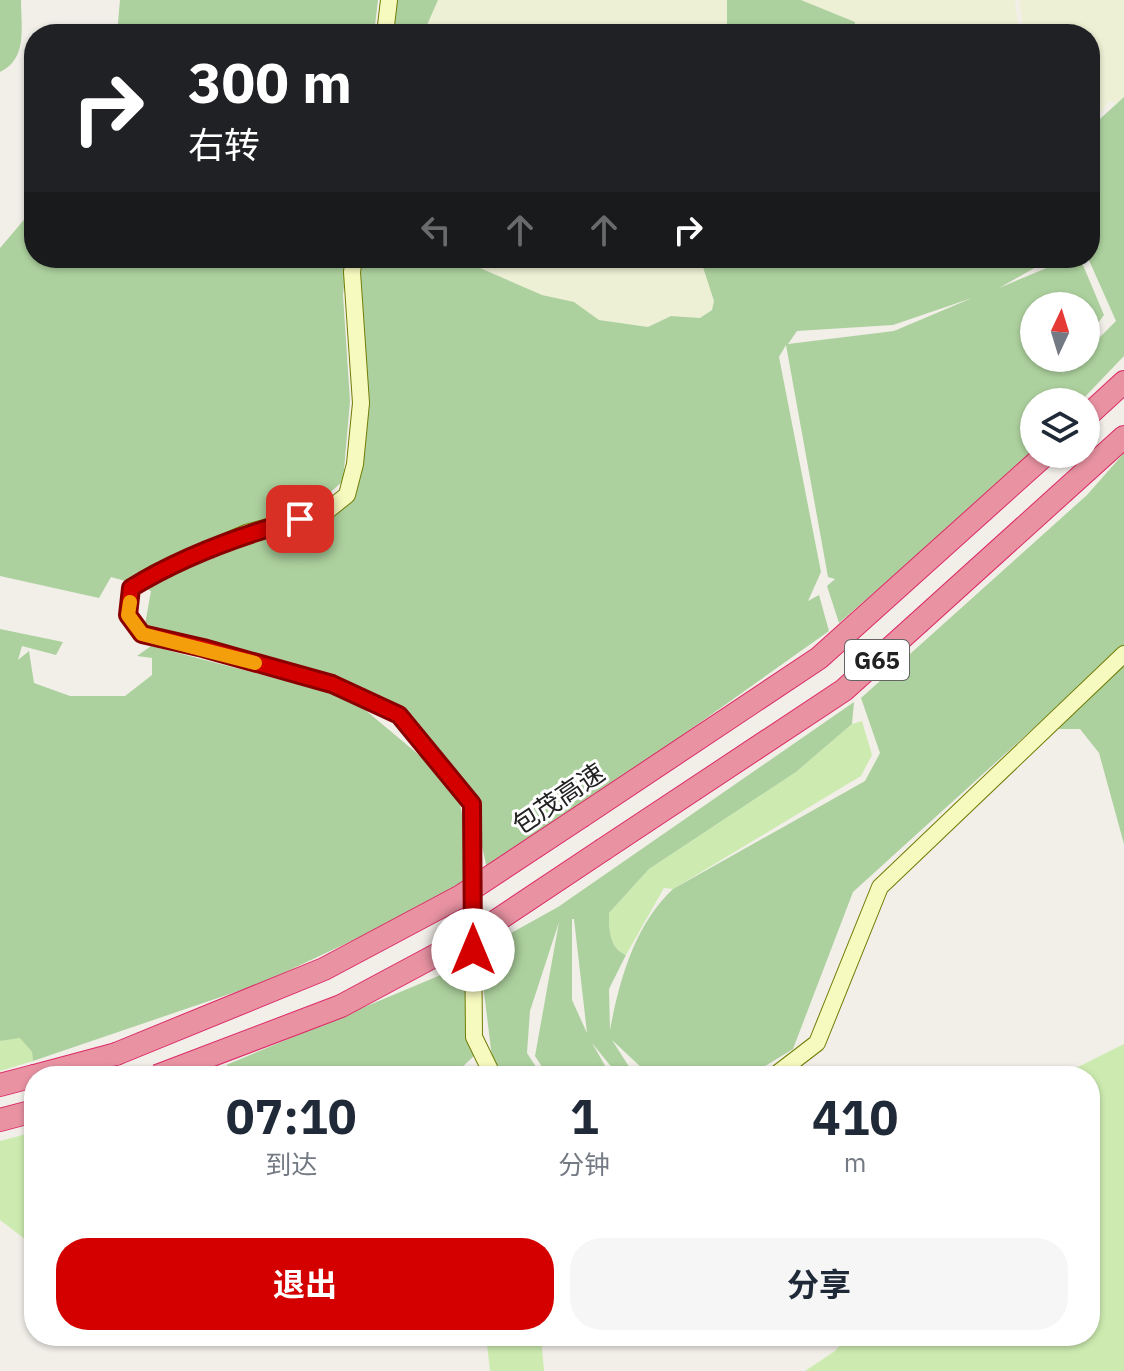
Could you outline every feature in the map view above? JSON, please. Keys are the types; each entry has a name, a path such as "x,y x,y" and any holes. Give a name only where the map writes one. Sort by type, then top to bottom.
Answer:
{"highway":[{"path":"1100,404 1124,382"},
{"name":"G65","path":"183,1066 341,1006 481,931 844,690 1124,437"},
{"name":"包茂高速","path":"71,1066 116,1054 324,969 461,896 819,658 1030,468"},
{"name":"包茂高速","path":"0,1085 24,1079"},
{"path":"0,1120 24,1114"}],"street":[{"path":"386,24 389,0"},
{"path":"353,268 361,403 355,464 347,495 327,511 246,533 155,573 131,588 128,615 142,634 332,684 399,715 472,804 474,1037 488,1066"},
{"path":"787,1066 817,1043 880,887 1124,654"}],"green space":[{"path":"0,0 21,0 22,31 15,59 0,72"},
{"path":"120,0 378,0 375,24 118,24"},
{"path":"392,0 438,0 427,24 389,24"},
{"path":"438,0 727,0 727,24 427,24"},
{"path":"727,0 801,0 855,22 855,24 727,24"},
{"path":"801,0 1015,0 1018,24 855,24"},
{"path":"1019,0 1124,0 1124,97 1117,103 1109,101 1100,114 1100,24 1023,24"},
{"path":"1124,97 1124,356 1093,388 1020,388 1020,464 839,623 827,586 835,579 828,577 786,345 779,357 821,572 808,601 819,595 829,631 488,873 471,798 450,763 347,687 144,630 151,591 142,587 324,513 360,475 360,268 480,268 542,295 574,302 599,320 648,327 671,316 700,318 712,310 714,301 703,268 1034,268 999,288 1046,268 1084,268 1094,292 1020,292 1020,372 1100,372 1100,337 1116,321 1092,268 1100,268 1100,119","holes":["972,298 894,331 788,344 797,331 893,325"]},
{"path":"24,220 24,268 346,268 343,295 350,401 343,481 325,497 221,535 129,582 111,577 99,598 0,576 0,248"},
{"path":"480,268 703,268 714,301 712,310 700,318 671,316 648,327 599,320 574,302 542,295"},
{"path":"1124,453 1124,646 853,892 793,1049 765,1066 640,1066 612,1040 629,1066 611,1066 592,1043 605,1066 542,1066 535,1056 559,922 530,1011 527,1053 535,1066 493,1066 479,951 558,907 854,702 852,724 796,772 649,869 609,913 613,943 626,955 609,989 610,1030 618,992 639,936 648,919 673,889 865,781 880,753 861,698 1087,495","holes":["572,919 574,919 587,1033 572,1000"]},
{"path":"0,629 63,642 56,655 22,646 18,660 29,651 34,683 70,696 125,696 152,675 152,658 137,656 151,646 351,698 456,786 477,882 262,983 33,1061 32,1052 20,1038 0,1041"},
{"path":"1124,662 1124,844 1099,753 1080,729 1049,729"},
{"path":"862,721 872,755 861,776 673,889 664,888 626,955 616,948 610,931 609,913 649,869 796,772 852,724"},
{"path":"467,964 476,1054 463,1066 226,1065"},
{"path":"20,1037 32,1052 33,1061 0,1071 0,1041"},
{"path":"1124,1044 1124,1371 805,1371 839,1346 1100,1346 1100,1066 1080,1066"},
{"path":"24,1135 24,1238 0,1220 0,1141"},
{"path":"487,1346 542,1346 544,1371 490,1371"}],"slow traffic":[{"path":"130,602 128,615 142,634 255,663"}],"route":[{"path":"300,519 246,533 155,573 131,588 128,615 142,634 332,684 399,715 472,804 473,950"}]}
